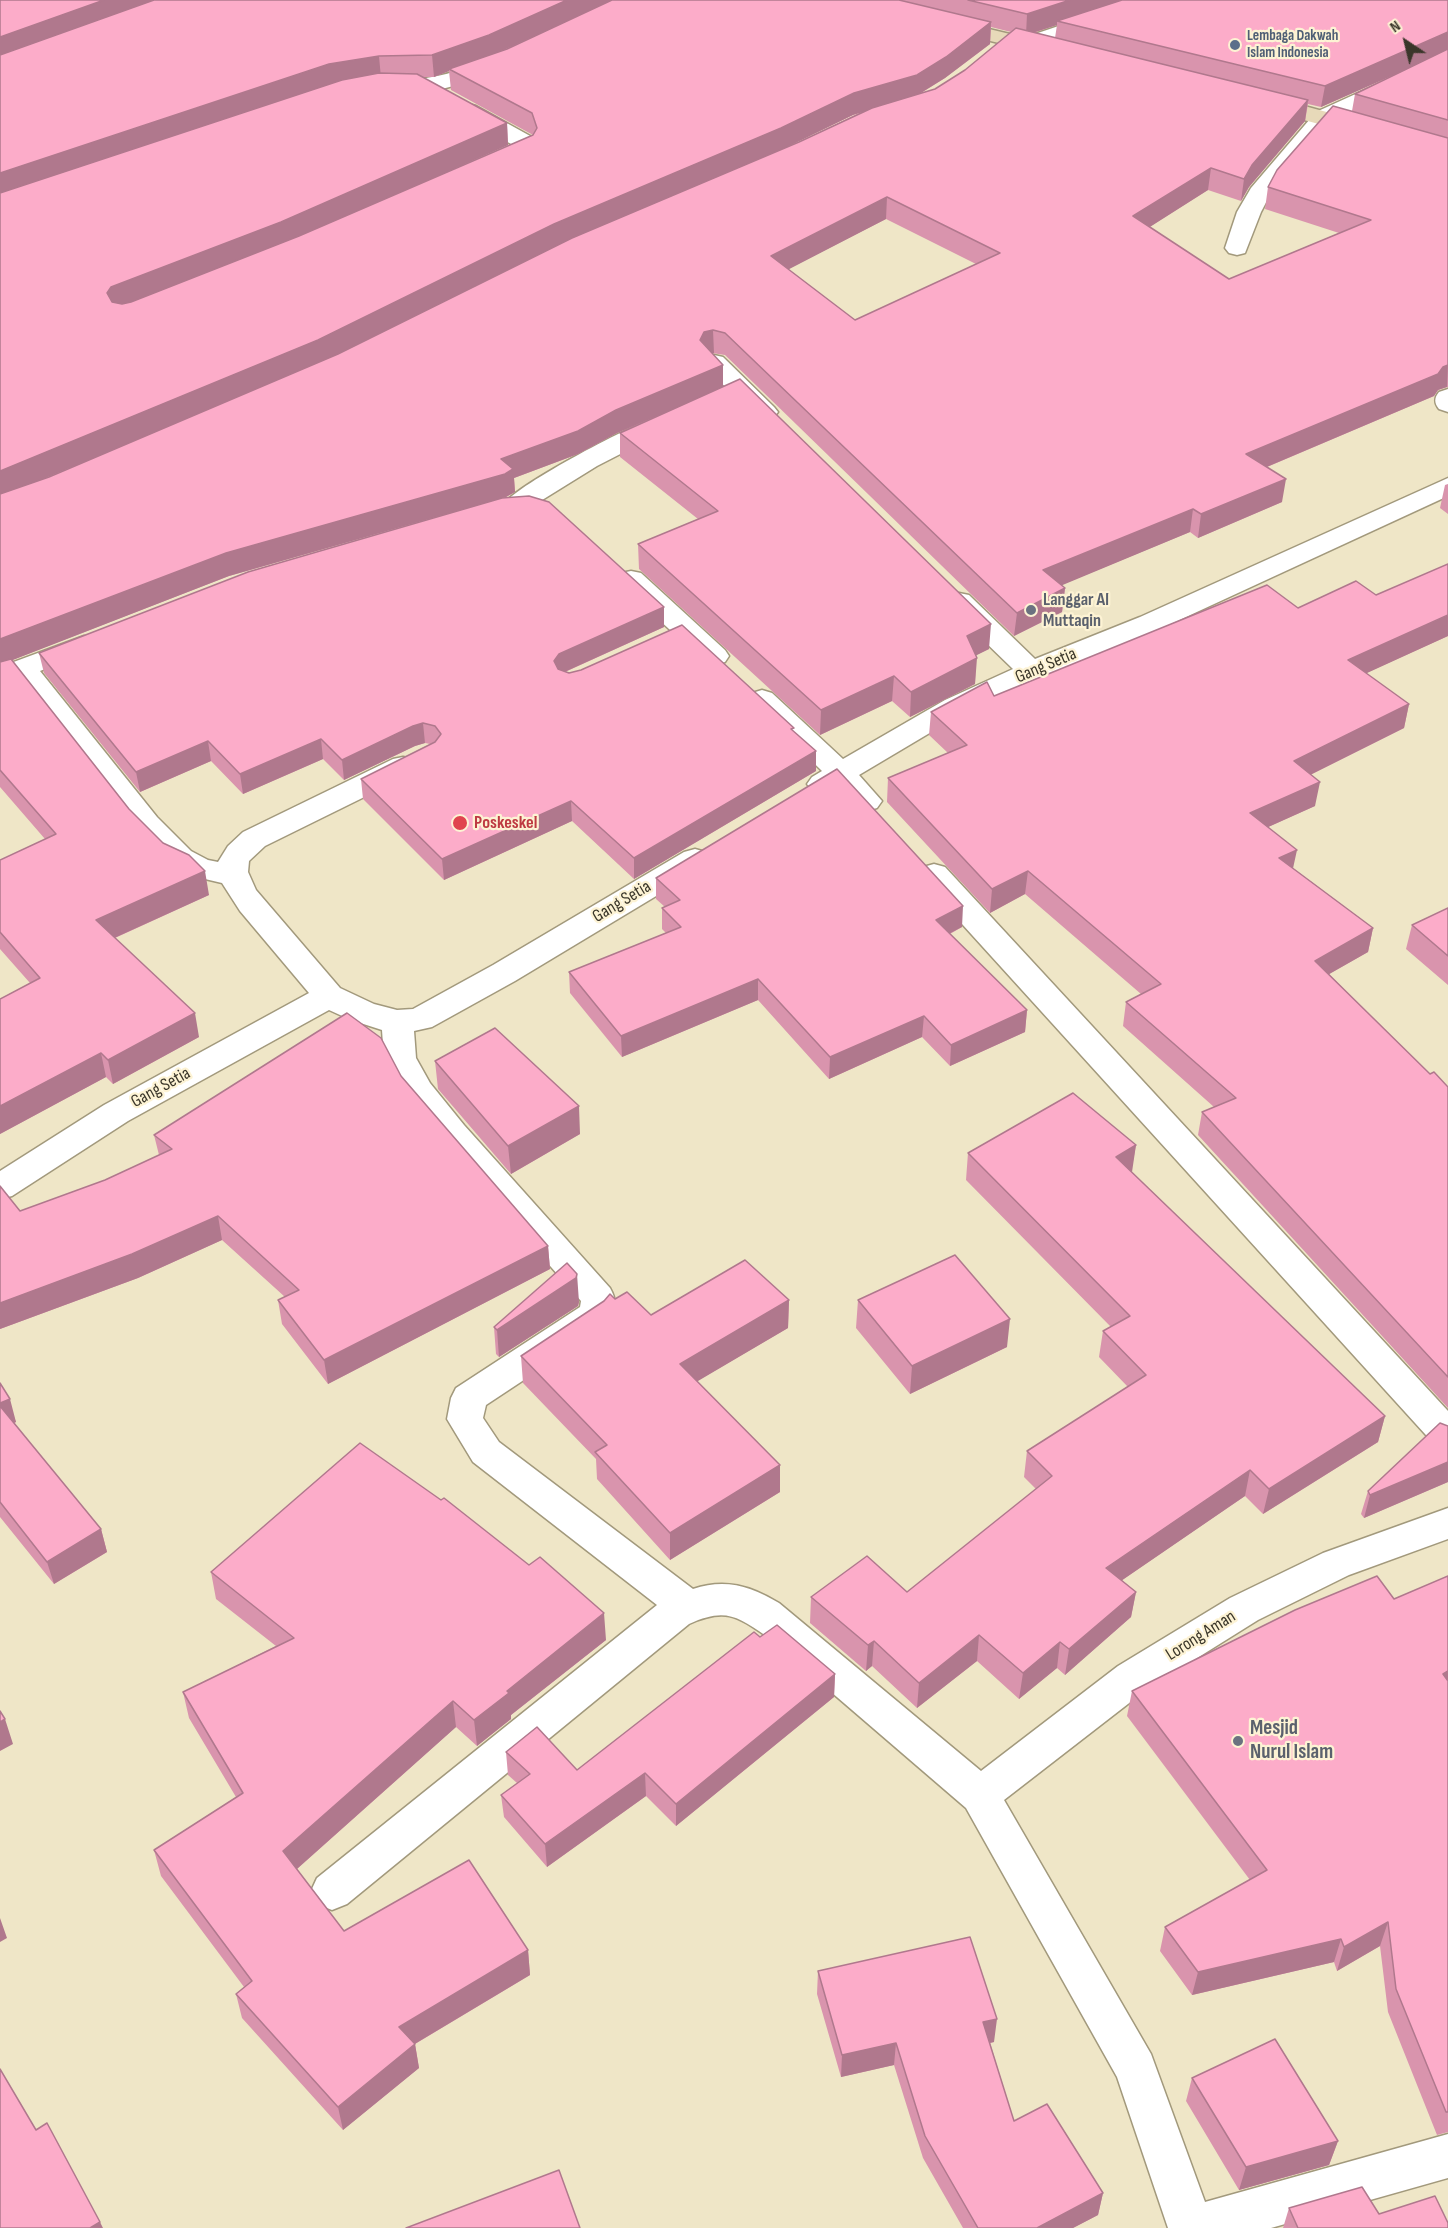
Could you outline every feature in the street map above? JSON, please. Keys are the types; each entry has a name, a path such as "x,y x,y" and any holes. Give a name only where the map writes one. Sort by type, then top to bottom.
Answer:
{"main road":[{"path":"922,19 1061,51"},
{"path":"1242,97 1324,117 1448,152"}],"street":[{"path":"991,56 1018,42 1157,0"},
{"path":"373,87 437,85 509,58"},
{"path":"1237,248 1249,212 1262,188 1324,117 1448,58"},
{"path":"424,87 524,142 525,150 477,172"},
{"path":"714,362 787,432"},
{"path":"715,402 744,391"},
{"path":"1448,397 1448,404"},
{"path":"550,508 537,504 507,507 599,453 686,412"},
{"name":"Gang Setia","path":"795,801 840,772 955,706 1031,671 1150,623 1448,486"},
{"path":"611,561 676,635 738,678 840,772 889,825"},
{"path":"938,580 1031,671"},
{"path":"106,635 11,673 180,858 199,868 235,876"},
{"path":"426,754 254,839 236,855 232,872 249,903 274,929 329,996 379,1018 397,1023 400,1058 417,1090 598,1297 599,1307 592,1317 469,1398 465,1419 486,1452 688,1606"},
{"name":"Gang Setia","path":"397,1023 422,1019 715,847"},
{"path":"913,852 1448,1435"},
{"name":"Gang Setia","path":"0,1187 116,1113 329,996"},
{"name":"Lorong Aman","path":"980,1795 1132,1678 1244,1609 1336,1564 1448,1524"},
{"path":"332,1891 675,1613 688,1606 734,1598 745,1601 780,1624 980,1795 1136,2069 1192,2228 1448,2156"}],"building":[{"path":"0,0 104,0 0,37"},
{"path":"154,0 567,0 489,35 432,55 379,56 329,64 0,173 0,55"},
{"path":"612,0 899,0 991,22 946,57 917,75 854,93 781,128 554,224 318,340 0,471 0,193 342,80 379,73 417,74 507,123 281,222 111,287 107,293 112,302 122,304 131,302 299,236 533,135 537,128 532,113 449,69 507,49"},
{"path":"968,0 1070,0 1027,14"},
{"path":"1122,0 1448,0 1448,32 1325,86 1057,21"},
{"path":"1016,28 1308,100 1252,165 1244,179 1211,168 1133,216 1229,279 1371,220 1268,187 1277,170 1333,106 1448,138 1448,365 1443,367 1438,374 1246,454 1286,479 1201,514 1193,509 1043,570 1065,588 1017,613 725,333 713,330 704,332 700,340 723,365 616,410 578,431 501,459 513,469 505,474 226,553 0,639 0,494 49,477 338,354 572,238 799,142 872,108 935,89 965,70","holes":["887,197 1000,253 855,320 771,256"]},
{"path":"1448,49 1448,120 1355,94"},
{"path":"740,379 991,624 967,636 977,658 911,692 894,676 821,710 638,544 718,511 620,433"},
{"path":"529,496 549,502 664,607 559,654 554,661 558,669 569,673 581,670 682,625 816,751 634,858 571,801 442,859 361,779 435,742 441,734 435,726 423,723 413,726 342,760 321,739 240,774 208,741 136,772 39,653 248,572 502,498"},
{"path":"1448,564 1448,615 1348,660 1409,704 1294,761 1320,782 1250,813 1297,850 1279,858 1373,928 1315,961 1430,1074 1434,1072 1448,1087 1448,1377 1202,1112 1236,1098 1126,1002 1161,984 1028,871 992,889 888,778 967,745 931,712 987,682 994,696 1267,585 1298,608 1356,581 1376,595"},
{"path":"11,659 129,809 163,843 189,855 205,871 96,920 195,1013 108,1060 101,1053 0,1106 0,999 40,978 0,932 0,860 56,834 0,770 0,662"},
{"path":"837,769 963,906 936,920 1027,1010 951,1045 924,1016 830,1057 758,979 621,1036 569,972 681,927 662,908 680,900 656,878"},
{"path":"1448,908 1448,956 1412,925"},
{"path":"347,1013 381,1038 401,1076 548,1246 324,1360 278,1300 299,1290 218,1216 132,1254 0,1303 0,1186 20,1211 105,1180 172,1149 154,1135"},
{"path":"495,1028 579,1106 508,1146 435,1061"},
{"path":"1073,1093 1136,1145 1116,1157 1385,1416 1269,1489 1250,1470 1106,1568 1136,1592 1069,1649 1060,1642 1023,1673 979,1635 919,1683 874,1641 868,1645 811,1597 867,1556 907,1592 1052,1476 1027,1451 1146,1375 1103,1331 1130,1316 968,1153"},
{"path":"955,1255 1010,1319 912,1366 858,1300"},
{"path":"745,1260 789,1300 680,1364 780,1465 670,1533 595,1452 607,1445 521,1356 604,1301 610,1294 615,1299 627,1292 651,1315"},
{"path":"567,1263 577,1274 576,1278 497,1330 494,1327"},
{"path":"0,1383 10,1399 0,1403"},
{"path":"0,1406 101,1529 47,1562 0,1502"},
{"path":"1440,1423 1448,1426 1448,1462 1370,1495 1368,1491"},
{"path":"360,1443 441,1500 444,1498 529,1565 540,1557 604,1613 474,1720 453,1701 283,1851 344,1931 469,1860 528,1950 399,2027 415,2044 338,2107 236,1994 252,1981 154,1850 243,1793 183,1692 294,1638 211,1572"},
{"path":"1377,1576 1394,1599 1448,1576 1448,1671 1443,1674 1448,1681 1448,2112 1446,2112 1396,1989 1388,1922 1344,1947 1341,1939 1198,1972 1165,1927 1267,1870 1132,1691 1295,1610"},
{"path":"777,1625 835,1674 676,1804 645,1773 545,1844 501,1795 530,1774 506,1752 537,1727 577,1770 754,1632 760,1637"},
{"path":"0,1711 5,1719 0,1722"},
{"path":"970,1937 997,2019 983,2022 1014,2121 1047,2104 1103,2193 1037,2228 978,2228 925,2136 896,2043 842,2055 818,1971"},
{"path":"1275,2039 1338,2141 1246,2167 1192,2078"},
{"path":"0,2069 36,2130 47,2123 100,2222 90,2228 0,2228"},
{"path":"559,2170 580,2228 406,2228"},
{"path":"1362,2187 1379,2214 1435,2196 1448,2223 1448,2228 1298,2228 1289,2208"}],"place":[{"name":"Lembaga Dakwah Islam Indonesia","path":"1235,45"},
{"name":"Langgar Al Muttaqin","path":"1031,610"},
{"name":"Poskeskel","path":"460,823"},
{"name":"Mesjid Nurul Islam","path":"1238,1741"}]}
